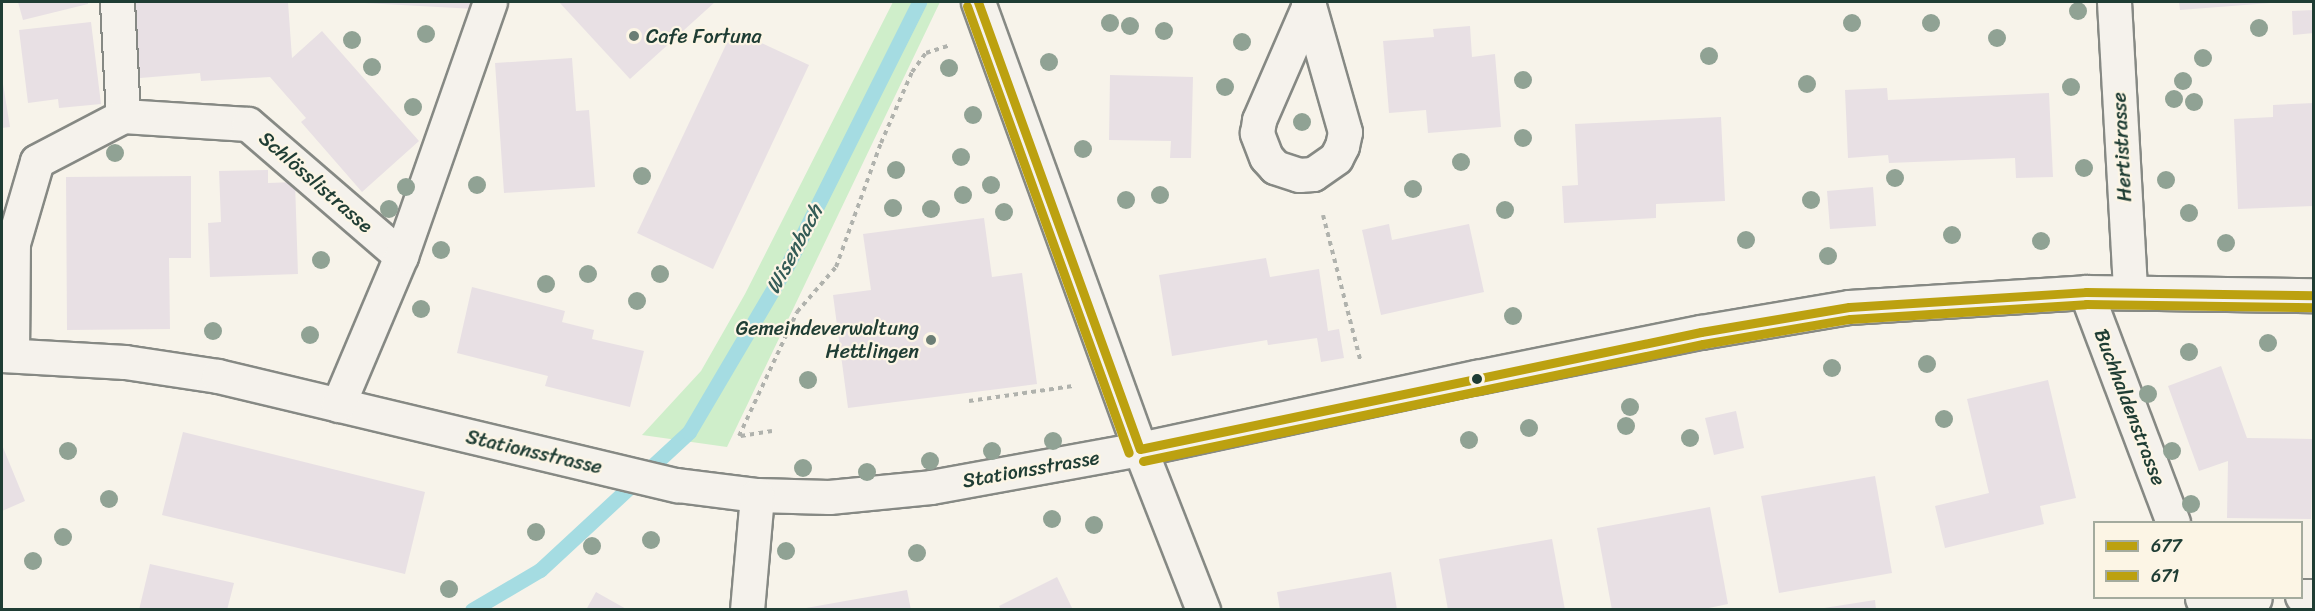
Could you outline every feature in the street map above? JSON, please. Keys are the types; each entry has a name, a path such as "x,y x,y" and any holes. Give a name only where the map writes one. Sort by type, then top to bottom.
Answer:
{"street":[{"path":"7,354 13,243 37,161 123,116 117,2"},
{"path":"338,405 401,256 490,2"},
{"path":"978,2 1140,449 1203,609"},
{"name":"Hertistrasse","path":"2114,2 2130,292"},
{"path":"1308,3 1345,132 1336,158 1312,174 1299,175 1275,167 1266,158 1257,133 1259,120 1308,3"},
{"name":"Schlösslistrasse","path":"123,116 248,124 401,256"},
{"name":"Stationsstrasse","path":"7,354 125,362 218,376 677,485 757,495 830,497 931,487 1140,449 1701,332 1849,307 2086,292 2313,295"},
{"name":"Buchhaldenstrasse","path":"2086,292 2174,521"},
{"path":"747,609 757,495"},
{"path":"2227,609 2250,599"}],"path":[{"path":"772,431 739,436 744,419 797,312 836,267 881,144 912,72 926,53 989,33"},
{"path":"1312,174 1362,367"},
{"path":"969,401 1074,386"}],"green space":[{"path":"893,2 940,2 727,447 642,435 701,371 745,294"}],"building":[{"path":"18,2 88,2 88,4 23,20"},
{"path":"135,2 288,2 292,58 322,31 419,141 362,192 301,122 306,118 270,77 201,81 200,73 140,78"},
{"path":"346,2 475,2 475,9"},
{"name":"Cafe Fortuna","path":"559,2 715,2 630,79"},
{"path":"2179,2 2270,2 2270,3 2180,10"},
{"path":"2314,10 2314,33 2293,35 2292,11"},
{"path":"91,22 101,104 59,108 58,99 28,103 19,30"},
{"path":"1470,26 1472,57 1495,54 1501,127 1428,133 1426,110 1389,113 1383,41 1434,37 1433,29"},
{"path":"733,30 809,65 713,269 637,233"},
{"path":"572,58 576,111 589,110 595,187 504,193 495,63"},
{"path":"1110,75 1193,77 1191,158 1170,158 1171,141 1109,140"},
{"path":"2,78 10,127 2,128"},
{"path":"1887,88 1888,100 2049,93 2053,177 2016,178 2015,158 1889,163 1888,155 1848,158 1845,90"},
{"path":"2314,103 2314,206 2238,209 2234,119 2273,117 2273,105"},
{"path":"1721,117 1725,201 1656,204 1656,218 1564,223 1562,186 1578,185 1575,124"},
{"path":"268,170 268,183 295,182 298,274 210,277 208,223 221,222 219,171"},
{"path":"191,176 191,258 169,258 170,329 67,330 66,177"},
{"path":"1873,187 1876,226 1830,229 1827,191"},
{"path":"984,218 992,277 1022,273 1037,384 848,408 833,295 871,290 863,234"},
{"path":"1389,224 1392,240 1469,224 1484,292 1381,315 1362,230"},
{"path":"1266,258 1270,277 1319,269 1328,331 1339,329 1344,358 1321,362 1317,338 1268,345 1267,340 1172,356 1159,275"},
{"path":"472,287 565,311 562,322 594,330 592,339 644,351 630,407 545,386 548,376 457,353"},
{"path":"2221,366 2247,438 2313,439 2311,519 2227,518 2228,461 2199,471 2168,386"},
{"path":"2048,380 2076,498 2040,506 2044,524 1945,548 1935,506 1989,493 1967,399"},
{"path":"1736,411 1744,448 1714,455 1705,418"},
{"path":"183,432 425,492 405,574 162,515"},
{"path":"2,445 25,501 2,511"},
{"path":"1875,476 1892,573 1779,593 1761,496"},
{"path":"1710,507 1728,604 1699,610 1612,610 1597,528"},
{"path":"1552,539 1565,610 1448,610 1439,559"},
{"path":"150,564 234,583 227,610 139,610"},
{"path":"1391,572 1397,610 1280,610 1277,592"},
{"path":"1057,577 1073,610 1001,610 999,606"},
{"path":"907,590 911,610 806,610 806,608"},
{"path":"596,592 628,610 586,610"},
{"path":"1875,600 1876,610 1824,610 1824,608"}],"waterway":[{"name":"Wisenbach","path":"472,610 540,570 689,432 788,264 919,2"}],"transit line":[{"name":"677","path":"978,2 1140,449"},
{"name":"671","path":"967,6 1129,453"},
{"name":"677","path":"1140,449 1701,332 1849,307 2086,292 2314,295"},
{"name":"671","path":"1143,461 1703,344 1850,319 2086,304 2314,307"}],"place":[{"name":"Cafe Fortuna","path":"634,36"},
{"name":"Gemeindeverwaltung Hettlingen","path":"931,340"}]}
